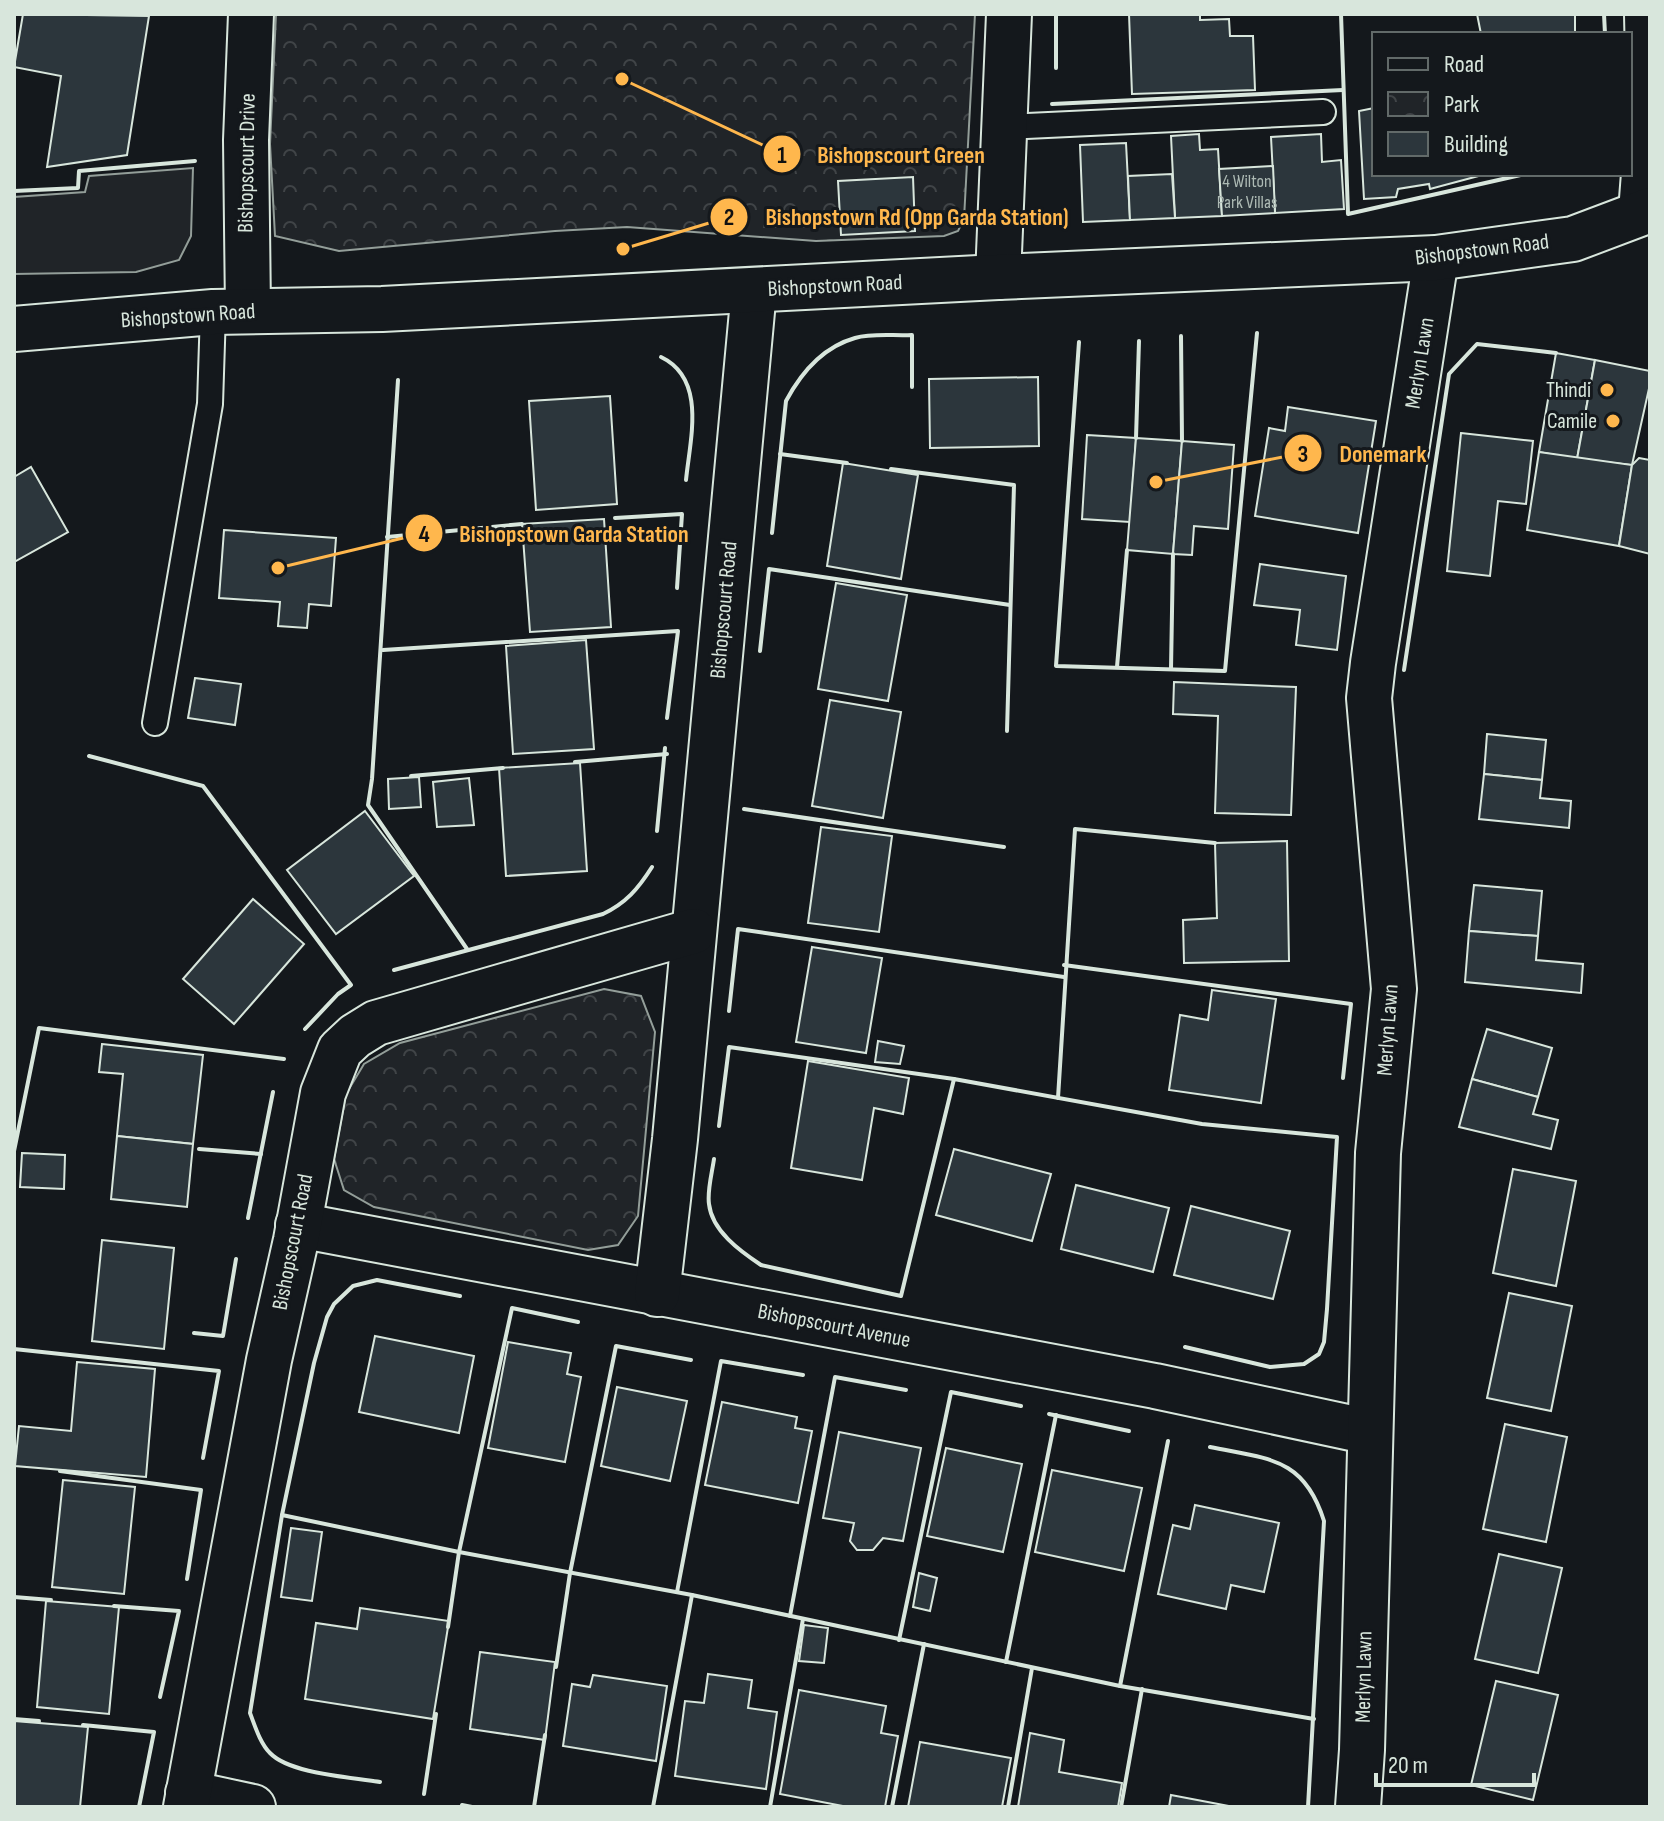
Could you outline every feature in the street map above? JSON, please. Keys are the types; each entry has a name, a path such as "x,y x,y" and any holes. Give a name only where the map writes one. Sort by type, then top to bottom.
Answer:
{"street":[{"name":"Bishopscourt Drive","path":"231,312 246,140 251,14"},
{"path":"998,277 1009,14"},
{"path":"1647,14 1647,214"},
{"name":"Bishopstown Road","path":"14,329 231,312 382,309 1436,258 1573,239 1647,214"},
{"name":"Merlyn Lawn","path":"1358,1807 1378,1153 1394,989 1369,698 1436,258"},
{"name":"Bishopscourt Road","path":"657,1294 675,1139 754,290"},
{"name":"Bishopscourt Road","path":"187,1800 266,1375 323,1093 340,1050 376,1023 694,931"},
{"name":"Bishopscourt Avenue","path":"298,1225 1155,1386 1370,1432"},
{"path":"187,1800 253,1807"}],"lane":[{"path":"1004,127 1323,112"},
{"path":"155,723 210,404 231,312"}],"green space":[{"path":"276,14 975,14 964,219 958,231 944,236 816,241 627,227 339,251 275,236 270,144"},
{"path":"193,168 191,236 179,260 136,272 14,274 14,197 85,192 89,176"},
{"path":"604,989 641,996 655,1032 638,1216 618,1245 588,1250 374,1207 344,1190 334,1159 346,1094 364,1064 400,1043"}],"building":[{"path":"23,14 149,16 127,155 47,167 61,76 14,67"},
{"path":"1129,14 1200,14 1200,20 1229,19 1230,36 1253,36 1255,90 1132,94"},
{"path":"1477,14 1575,14 1575,32 1481,32"},
{"path":"1372,108 1372,176 1479,176 1430,189 1429,184 1398,189 1396,197 1364,199 1359,111"},
{"path":"1199,134 1200,150 1218,149 1222,216 1175,218 1171,136"},
{"path":"1321,134 1322,162 1341,160 1344,209 1275,213 1271,137"},
{"path":"1126,143 1130,220 1083,222 1080,145"},
{"path":"1273,166 1275,213 1222,216 1219,169"},
{"path":"1172,174 1175,218 1130,220 1128,176"},
{"path":"913,177 915,231 841,235 838,181"},
{"path":"1556,353 1595,360 1577,459 1539,452"},
{"name":"Camile","path":"1595,360 1650,371 1650,384 1632,465 1577,459"},
{"path":"1038,377 1039,446 930,448 929,379"},
{"path":"610,396 617,504 536,510 529,401"},
{"path":"1288,407 1376,421 1358,533 1255,516 1269,428 1285,431"},
{"path":"1461,433 1533,441 1526,504 1498,501 1490,576 1447,571"},
{"path":"1087,435 1136,438 1130,522 1082,519"},
{"path":"1136,438 1182,441 1173,554 1127,550"},
{"path":"1182,441 1234,445 1228,529 1194,526 1192,555 1173,554"},
{"path":"1539,452 1632,465 1619,546 1527,530"},
{"path":"1639,458 1650,460 1650,554 1619,546 1632,465"},
{"path":"843,463 918,475 901,579 827,566"},
{"path":"31,467 68,532 14,562 14,477"},
{"path":"604,519 611,627 530,632 522,524"},
{"path":"224,530 336,538 331,606 309,604 307,628 278,626 280,602 219,598"},
{"path":"1260,564 1346,576 1337,650 1296,645 1300,610 1254,605"},
{"path":"836,583 907,595 888,701 818,689"},
{"path":"586,640 594,749 513,754 506,646"},
{"path":"195,678 241,684 235,725 188,718"},
{"path":"1174,682 1296,687 1291,815 1215,813 1218,716 1173,714"},
{"path":"830,700 901,712 883,818 812,806"},
{"path":"1487,734 1546,740 1542,780 1484,774"},
{"path":"580,763 587,871 506,876 499,768"},
{"path":"1484,774 1542,780 1540,798 1571,801 1569,828 1479,819"},
{"path":"419,777 421,807 389,809 388,779"},
{"path":"469,778 474,825 437,827 433,782"},
{"path":"365,811 414,876 336,934 287,870"},
{"path":"821,827 892,836 879,932 808,923"},
{"path":"1287,841 1289,961 1184,963 1183,920 1217,918 1215,843"},
{"path":"1474,885 1542,891 1538,936 1469,931"},
{"path":"253,899 304,944 234,1024 183,979"},
{"path":"1469,931 1538,936 1536,960 1583,964 1581,993 1465,982"},
{"path":"812,947 882,958 866,1053 796,1042"},
{"path":"1212,990 1276,999 1261,1103 1169,1090 1180,1015 1208,1020"},
{"path":"1487,1029 1552,1048 1538,1097 1472,1079"},
{"path":"878,1041 904,1046 900,1064 875,1062"},
{"path":"102,1044 203,1055 193,1144 117,1136 123,1074 99,1072"},
{"path":"808,1061 909,1078 903,1114 874,1108 862,1180 791,1168"},
{"path":"1472,1079 1538,1097 1533,1114 1558,1120 1551,1149 1459,1127"},
{"path":"117,1136 193,1144 187,1207 111,1199"},
{"path":"954,1149 1051,1174 1032,1241 936,1215"},
{"path":"22,1153 65,1155 64,1189 20,1187"},
{"path":"1513,1169 1576,1181 1556,1286 1493,1273"},
{"path":"1076,1185 1169,1208 1153,1272 1061,1249"},
{"path":"1191,1206 1290,1231 1273,1299 1174,1275"},
{"path":"102,1240 174,1248 164,1349 92,1341"},
{"path":"1509,1293 1572,1306 1551,1411 1487,1398"},
{"path":"375,1336 474,1356 459,1433 359,1412"},
{"path":"508,1342 571,1353 567,1374 581,1377 565,1462 488,1448"},
{"path":"77,1362 155,1369 146,1477 15,1466 19,1426 71,1431"},
{"path":"617,1387 687,1401 670,1481 601,1466"},
{"path":"722,1402 797,1417 795,1428 812,1431 798,1503 705,1485"},
{"path":"1505,1424 1567,1437 1546,1542 1483,1529"},
{"path":"839,1432 921,1448 903,1541 883,1538 873,1550 857,1550 850,1541 854,1523 823,1518"},
{"path":"946,1448 1022,1464 1003,1552 927,1536"},
{"path":"1052,1470 1142,1488 1124,1571 1035,1552"},
{"path":"63,1480 135,1487 124,1594 52,1587"},
{"path":"1195,1505 1279,1523 1264,1592 1231,1585 1226,1609 1158,1594 1173,1525 1190,1529"},
{"path":"291,1528 322,1532 312,1601 281,1597"},
{"path":"1499,1554 1562,1568 1538,1673 1475,1659"},
{"path":"919,1573 937,1578 930,1611 913,1607"},
{"path":"46,1601 119,1607 109,1714 37,1707"},
{"path":"360,1608 449,1621 433,1719 305,1699 316,1623 357,1629"},
{"path":"804,1625 828,1628 824,1663 799,1661"},
{"path":"480,1652 555,1662 545,1740 470,1729"},
{"path":"708,1674 752,1680 748,1708 777,1712 766,1789 675,1776 685,1701 704,1703"},
{"path":"593,1675 667,1686 656,1761 563,1746 572,1684 590,1687"},
{"path":"1496,1681 1558,1695 1533,1800 1471,1785"},
{"path":"799,1690 886,1706 881,1733 898,1736 885,1807 848,1807 780,1794"},
{"path":"14,1721 88,1727 80,1807 14,1807"},
{"path":"1030,1733 1064,1740 1059,1772 1122,1783 1118,1807 1018,1807"},
{"path":"920,1742 1011,1758 1002,1807 908,1807"},
{"path":"1171,1795 1234,1807 1169,1807"}],"wall":[{"path":"1056,14 1056,68"},
{"path":"1341,14 1348,214 1516,176"},
{"path":"1604,14 1605,32"},
{"path":"1052,104 1343,90"},
{"path":"14,191 78,188 79,171 195,161"},
{"path":"1079,342 1056,666 1225,671 1257,333"},
{"path":"772,533 786,401 814,362 843,342 862,336 912,335 912,387"},
{"path":"1181,336 1182,441"},
{"path":"1136,438 1139,341"},
{"path":"1404,670 1449,374 1477,344 1556,353"},
{"path":"661,357 675,367 685,380 690,395 692,429 686,480"},
{"path":"398,380 368,805 467,949"},
{"path":"780,454 847,463"},
{"path":"891,469 1014,485 1007,731"},
{"path":"615,518 682,514 677,588"},
{"path":"387,537 522,524"},
{"path":"1117,667 1127,550"},
{"path":"1171,669 1173,554"},
{"path":"760,651 769,569 1010,605"},
{"path":"383,650 678,631 667,718"},
{"path":"657,831 665,748"},
{"path":"575,762 667,754"},
{"path":"89,756 203,786 351,985 338,994 305,1029"},
{"path":"411,776 503,768"},
{"path":"744,809 1004,847"},
{"path":"1058,1098 1075,829 1215,843"},
{"path":"394,970 603,914 631,895 652,867"},
{"path":"729,1011 738,929 1064,977"},
{"path":"1064,965 1351,1004 1343,1078"},
{"path":"14,1151 39,1028 284,1059"},
{"path":"719,1126 729,1047 954,1079"},
{"path":"714,1159 709,1193 711,1214 721,1231 744,1253 761,1265 901,1296 954,1079 1202,1124 1337,1137 1327,1309 1324,1342 1319,1354 1304,1364 1270,1367 1185,1347"},
{"path":"248,1218 273,1092"},
{"path":"199,1149 261,1154"},
{"path":"194,1333 223,1336 236,1259"},
{"path":"460,1296 377,1280 353,1286 334,1304 327,1317 314,1363 282,1515 459,1552 692,1595 1120,1686 1314,1719"},
{"path":"448,1627 459,1552 512,1308 578,1322"},
{"path":"556,1667 570,1573 616,1346 691,1360"},
{"path":"14,1349 219,1371 203,1458"},
{"path":"677,1592 721,1361 803,1375"},
{"path":"790,1616 835,1377 906,1390"},
{"path":"899,1640 951,1392 1021,1406"},
{"path":"1049,1414 1129,1431"},
{"path":"1006,1662 1056,1415"},
{"path":"1120,1686 1168,1441"},
{"path":"1210,1447 1281,1464 1306,1484 1324,1521 1308,1807"},
{"path":"60,1471 201,1490 187,1579"},
{"path":"282,1515 250,1713 263,1744 279,1760 322,1774 380,1782"},
{"path":"653,1807 692,1595"},
{"path":"14,1597 51,1600"},
{"path":"114,1606 179,1611 160,1697"},
{"path":"770,1807 803,1619"},
{"path":"892,1807 924,1644"},
{"path":"1008,1807 1032,1668"},
{"path":"1121,1807 1142,1689"},
{"path":"424,1794 436,1714"},
{"path":"14,1719 39,1721"},
{"path":"83,1725 154,1732 139,1807"},
{"path":"534,1807 545,1735"},
{"path":"462,1805 472,1807"}],"place":[{"name":"Bishopscourt Green","path":"622,79"},
{"name":"Bishopstown Rd (Opp Garda Station)","path":"623,249"},
{"name":"Thindi","path":"1607,390"},
{"name":"Camile","path":"1613,421"},
{"name":"Donemark","path":"1156,482"},
{"name":"Bishopstown Garda Station","path":"278,568"}]}
